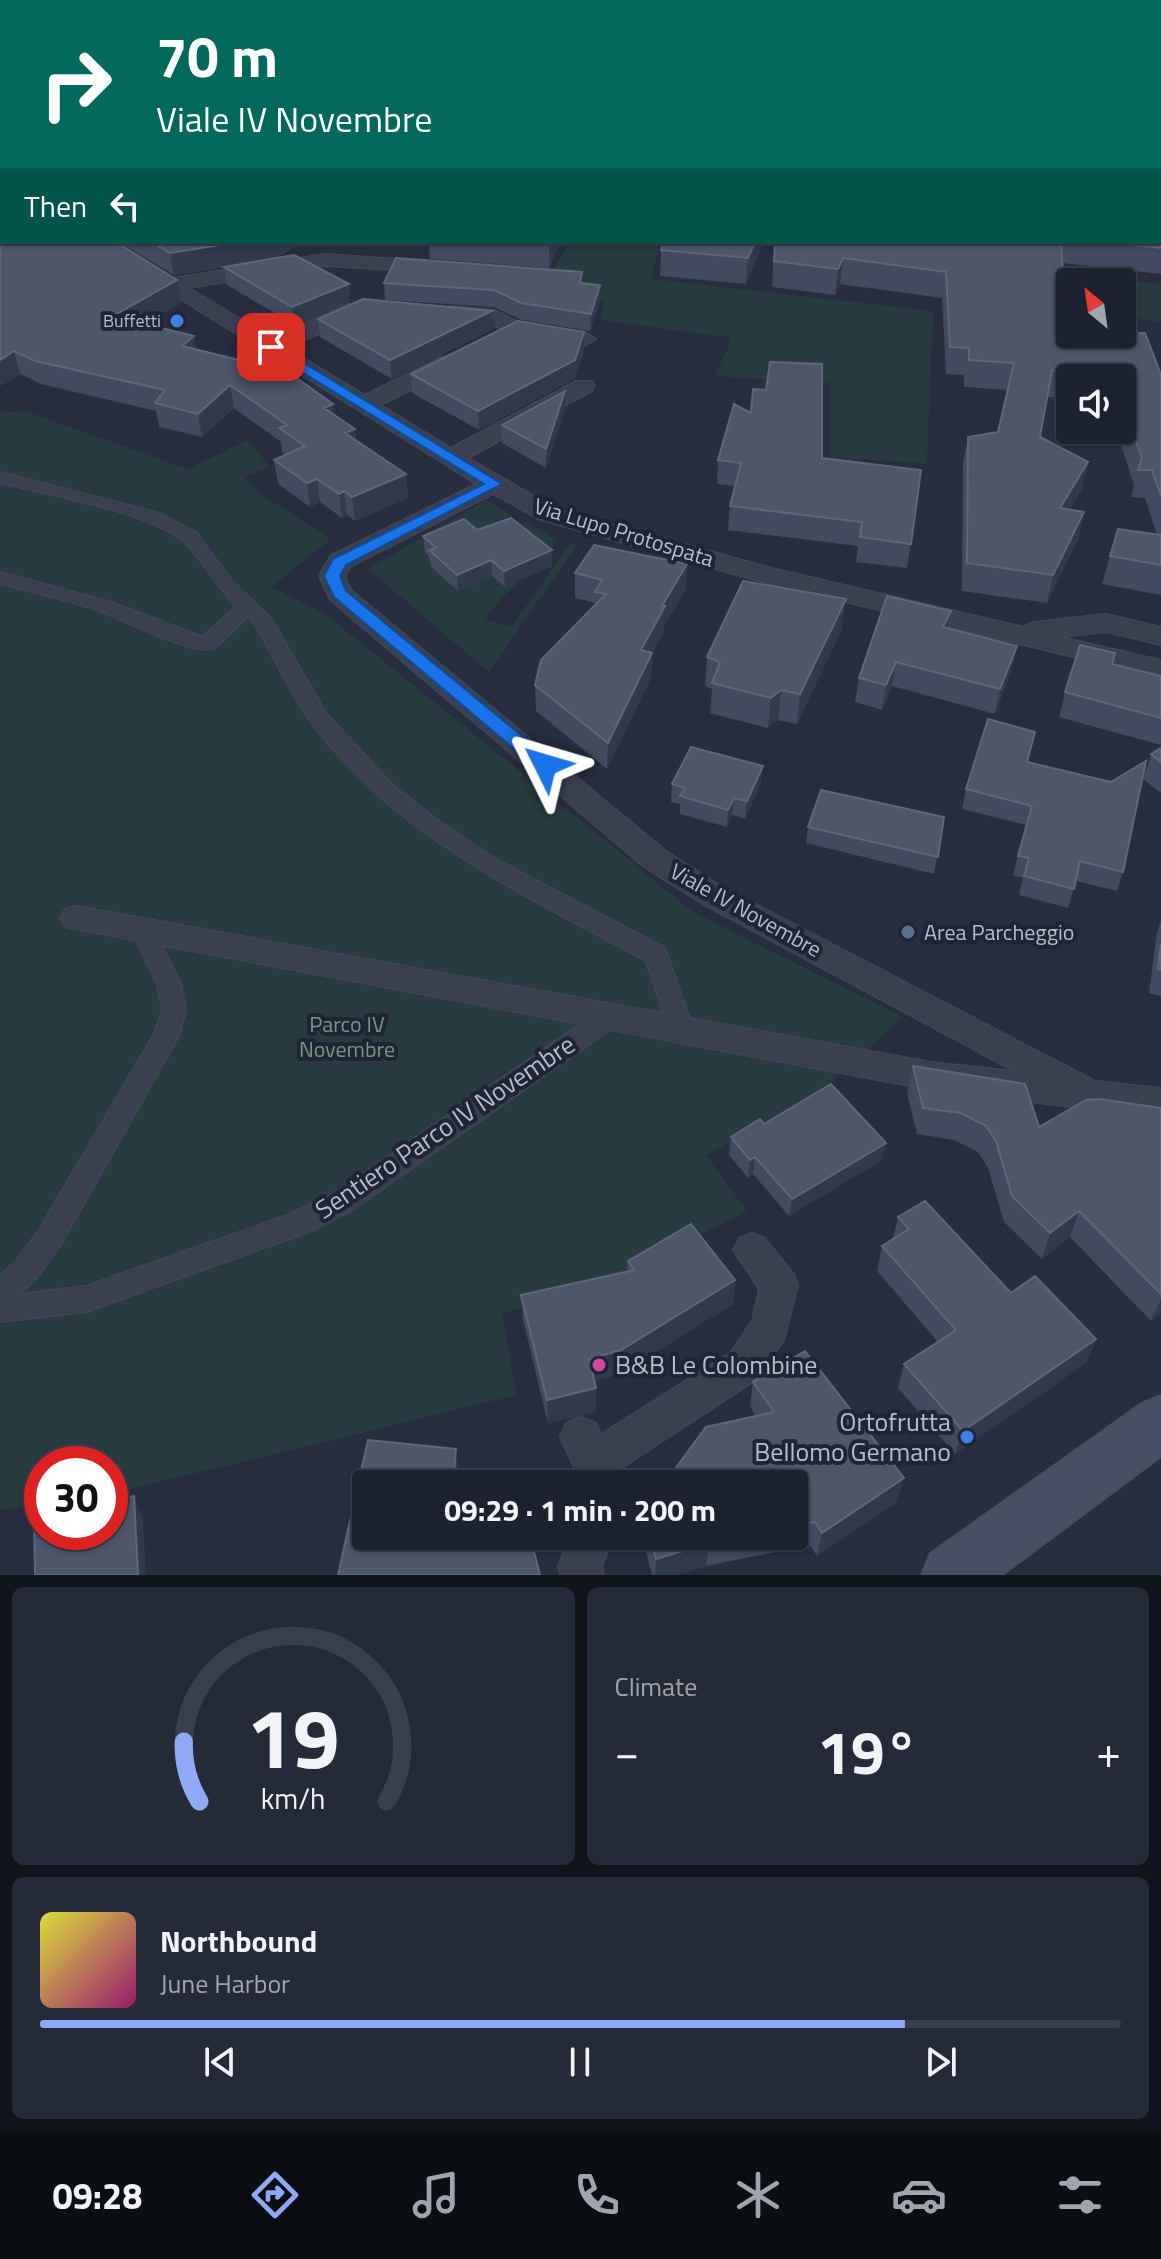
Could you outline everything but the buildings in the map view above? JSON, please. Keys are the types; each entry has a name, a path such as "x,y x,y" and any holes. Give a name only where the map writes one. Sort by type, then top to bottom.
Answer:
{"main road":[{"path":"952,1575 1161,1422"}],"street":[{"name":"Via Lupo Protospata","path":"102,244 550,515 771,576 1161,669"},
{"path":"170,285 325,260 460,269"},
{"path":"271,347 361,307 376,308"},
{"path":"435,312 494,317 515,329 585,339"},
{"path":"365,404 515,329"},
{"path":"452,457 584,386"},
{"path":"0,477 152,517 190,537 246,608 264,622 318,717 385,790 427,824 486,864 656,955 680,1028"},
{"name":"Viale IV Novembre","path":"495,484 339,562 332,576 339,594 655,859 712,895 1090,1095"},
{"path":"0,578 83,600 139,619 193,643 207,644 246,608"},
{"path":"1012,634 1106,623 1161,636"},
{"name":"Viale IV Novembre","path":"76,918 931,1076 1161,1103"},
{"path":"0,1293 26,1270 50,1237 166,1036 174,1010 169,984 143,930"},
{"name":"Sentiero Parco IV Novembre","path":"0,1309 86,1299 322,1212 344,1201 611,1016"},
{"path":"593,1461 745,1365 770,1327 779,1285 752,1250"},
{"path":"582,1575 580,1567 586,1550"}],"green space":[{"path":"568,244 660,244 651,276 653,279 933,311 927,464 830,457 830,383 715,376 732,338 600,320 605,300 583,298 551,285 557,263"},
{"path":"1136,282 1161,284 1161,322 1136,318"},
{"name":"Parco IV Novembre","path":"25,411 188,469 248,440 270,467 244,477 262,495 331,539 271,587 327,615 692,911 903,1017 814,1098 706,1155 747,1211 593,1289 502,1313 517,1395 128,1490 128,1446 24,1446 24,1507 0,1510 0,413"},
{"path":"486,500 511,515 482,528 492,536 526,522 557,540 541,562 501,598 485,620 512,626 571,542 578,544 489,672 368,569"}],"place":[{"name":"Buffetti","path":"177,321"},
{"name":"Area Parcheggio","path":"908,932"},
{"name":"B&B Le Colombine","path":"599,1365"},
{"name":"Ortofrutta Bellomo Germano","path":"967,1437"}],"route":[{"path":"271,347 495,484 339,562 332,576 339,594 545,765"}]}
